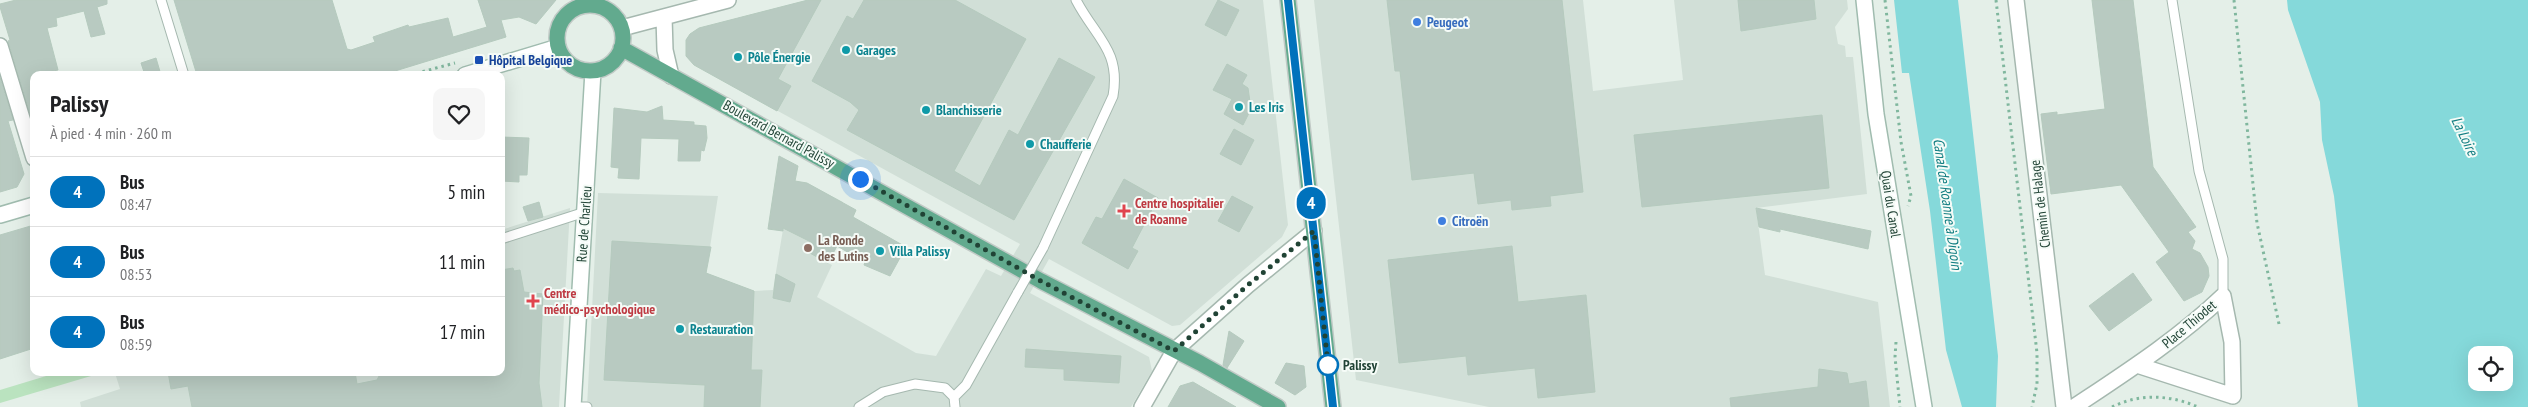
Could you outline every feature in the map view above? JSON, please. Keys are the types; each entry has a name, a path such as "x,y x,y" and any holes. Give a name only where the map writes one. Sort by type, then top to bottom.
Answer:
{"main road":[{"path":"1288,0 1333,407"},
{"path":"596,3 612,13 622,28 621,48 610,64 593,71 583,71 567,62 558,47 559,25 565,16 574,9 585,5 596,3"},
{"name":"Boulevard Bernard Palissy","path":"621,48 1041,281 1278,407"}],"street":[{"path":"622,28 728,0"},
{"name":"Quai du Canal","path":"1864,0 1876,114 1924,407"},
{"name":"Chemin de Halage","path":"2016,0 2064,407"},
{"path":"664,17 665,50 671,76"},
{"path":"0,46 30,145"},
{"path":"478,71 558,47"},
{"name":"Rue de Charlieu","path":"573,407 593,71"},
{"path":"0,215 30,206"},
{"path":"1142,407 1174,351 1248,285 1314,231"},
{"name":"Place Thiodet","path":"2074,407 2137,365 2201,317 2223,296"},
{"name":"Place Thiodet","path":"2137,365 2237,402 2232,342 2223,296"}],"lane":[{"path":"161,0 183,71"},
{"path":"954,397 966,385 1043,248 1113,96 1116,77 1114,62 1108,49 1076,0"},
{"path":"2172,0 2199,171 2223,259 2223,296"},
{"path":"505,238 585,212"},
{"path":"859,407 883,392 914,384 945,388 954,397 955,407"},
{"path":"573,407 587,407"}],"path":[{"path":"1996,0 2037,353 2037,384 2032,407"},
{"path":"2234,0 2257,223 2279,324"},
{"path":"2112,407 2138,399 2160,396 2176,398 2198,407"}],"shaded area":[{"name":"Centre hospitalier de Roanne","path":"808,0 1263,0 1288,225 1282,237 1180,325 1172,326 1049,259 1030,293 1149,357 1152,371 1131,407 587,407 598,193 718,196 706,273 754,291 773,290 791,181 807,183 843,202 828,263 832,265 817,297 916,353 936,356 986,269 1001,276 1020,244 694,65 686,56 686,40 690,34 699,28"},
{"path":"1314,0 1583,0 1593,91 1683,80 1674,0 1847,0 1848,9 1835,27 1838,44 1845,46 1846,57 1853,57 1867,194 1756,208 1765,275 1878,302 1890,407 1489,407 1356,380"},
{"name":"Centre médico-psychologique","path":"570,208 559,407 81,407 80,402 120,389 116,376 505,376 505,229"}],"green space":[{"path":"46,376 91,376 0,403 0,390"}],"water":[{"name":"Canal de Roanne à Digoin","path":"1894,0 1958,0 1998,356 1996,407 1962,407 1946,350 1930,211 1909,73 1902,73"},
{"name":"La Loire","path":"2287,0 2528,0 2528,407 2358,407 2334,196 2322,140 2320,102 2288,10"}],"building":[{"path":"16,0 107,0 107,4 97,7 105,34 91,37 84,11 56,18 57,26 47,28 58,70 30,71 30,114 8,41 10,40 0,4"},
{"path":"174,0 332,0 347,49 351,50 375,42 373,37 408,25 409,27 448,18 453,37 487,27 478,0 556,0 536,24 519,17 501,20 506,37 395,71 196,71"},
{"name":"Pôle Énergie","path":"808,0 821,0 778,79 791,86 777,111 694,65 686,56 686,40 690,34 699,28"},
{"path":"864,0 955,0 1026,39 954,171 980,186 1009,130 1018,135 1059,58 1095,77 1014,220 847,130 859,110 850,102 812,81 847,16 853,19"},
{"path":"1218,0 1239,10 1226,36 1205,25"},
{"path":"1387,0 1562,0 1583,192 1550,196 1551,206 1512,210 1511,200 1478,204 1474,173 1412,180 1400,71 1395,71"},
{"path":"1738,0 1814,0 1816,19 1741,31"},
{"path":"2092,0 2133,0 2153,167 2196,227 2188,232 2195,241 2192,249 2200,253 2208,267 2209,276 2202,292 2184,301 2156,262 2169,252 2121,185 2051,194 2041,114 2057,112 2057,115 2105,109"},
{"path":"156,58 160,71 144,71 141,63"},
{"path":"1227,64 1247,75 1242,84 1248,88 1251,109 1243,125 1224,114 1232,99 1213,90"},
{"path":"0,78 13,120 8,121 24,174 17,187 0,192"},
{"path":"662,106 663,120 694,122 694,125 706,126 707,138 704,151 701,150 700,161 678,161 679,139 641,138 639,179 618,178 619,168 611,167 614,108 647,112"},
{"path":"1822,115 1829,188 1642,207 1634,135"},
{"path":"1234,129 1254,140 1241,165 1220,154"},
{"path":"505,137 529,138 527,175 519,175 519,182 505,181"},
{"path":"779,156 798,166 795,181 807,183 856,210 853,217 906,247 890,276 864,265 865,262 837,246 828,263 808,252 813,243 783,228 783,231 768,229"},
{"path":"1124,179 1158,198 1132,248 1138,251 1128,269 1082,243 1096,217 1102,219"},
{"path":"1232,196 1253,207 1239,232 1218,221"},
{"path":"539,202 543,217 528,221 523,207"},
{"path":"1756,208 1871,231 1868,249 1780,229 1780,232 1759,227"},
{"path":"30,226 30,349 0,359 0,235"},
{"name":"Restauration","path":"612,241 711,247 706,273 754,291 751,370 762,370 760,407 704,407 705,385 604,380"},
{"path":"1512,246 1518,302 1586,295 1595,392 1538,398 1535,368 1468,375 1466,356 1399,363 1388,260"},
{"path":"513,268 514,271 520,270 524,292 543,294 539,383 542,407 192,407 188,386 171,389 169,376 356,376 357,384 377,380 379,376 505,376 505,269"},
{"path":"2133,273 2152,300 2109,331 2089,306"},
{"path":"776,274 795,284 790,302 773,298"},
{"path":"1229,331 1244,341 1227,368 1223,365"},
{"path":"1026,349 1121,356 1119,383 1064,380 1064,369 1025,367"},
{"path":"1286,363 1304,366 1306,387 1295,395 1275,383"},
{"path":"1819,369 1847,373 1849,384 1866,381 1869,407 1731,407 1730,398 1818,387"},
{"path":"1193,382 1236,407 1168,407 1180,386"}],"bus line":[{"name":"4","path":"1288,0 1333,407"}],"place":[{"name":"Peugeot","path":"1417,22"},
{"name":"Garages","path":"846,50"},
{"name":"Pôle Énergie","path":"738,57"},
{"name":"Hôpital Belgique","path":"479,60"},
{"name":"Les Iris","path":"1239,107"},
{"name":"Blanchisserie","path":"926,110"},
{"name":"Chaufferie","path":"1030,144"},
{"name":"Centre hospitalier de Roanne","path":"1124,211"},
{"name":"Citroën","path":"1442,221"},
{"name":"La Ronde des Lutins","path":"808,248"},
{"name":"Villa Palissy","path":"880,251"},
{"name":"Centre médico-psychologique","path":"533,301"},
{"name":"Restauration","path":"680,329"},
{"name":"Palissy","path":"1328,365"}],"route":[{"path":"860,179 1041,281 1174,351 1248,285 1314,231 1328,365"}]}
